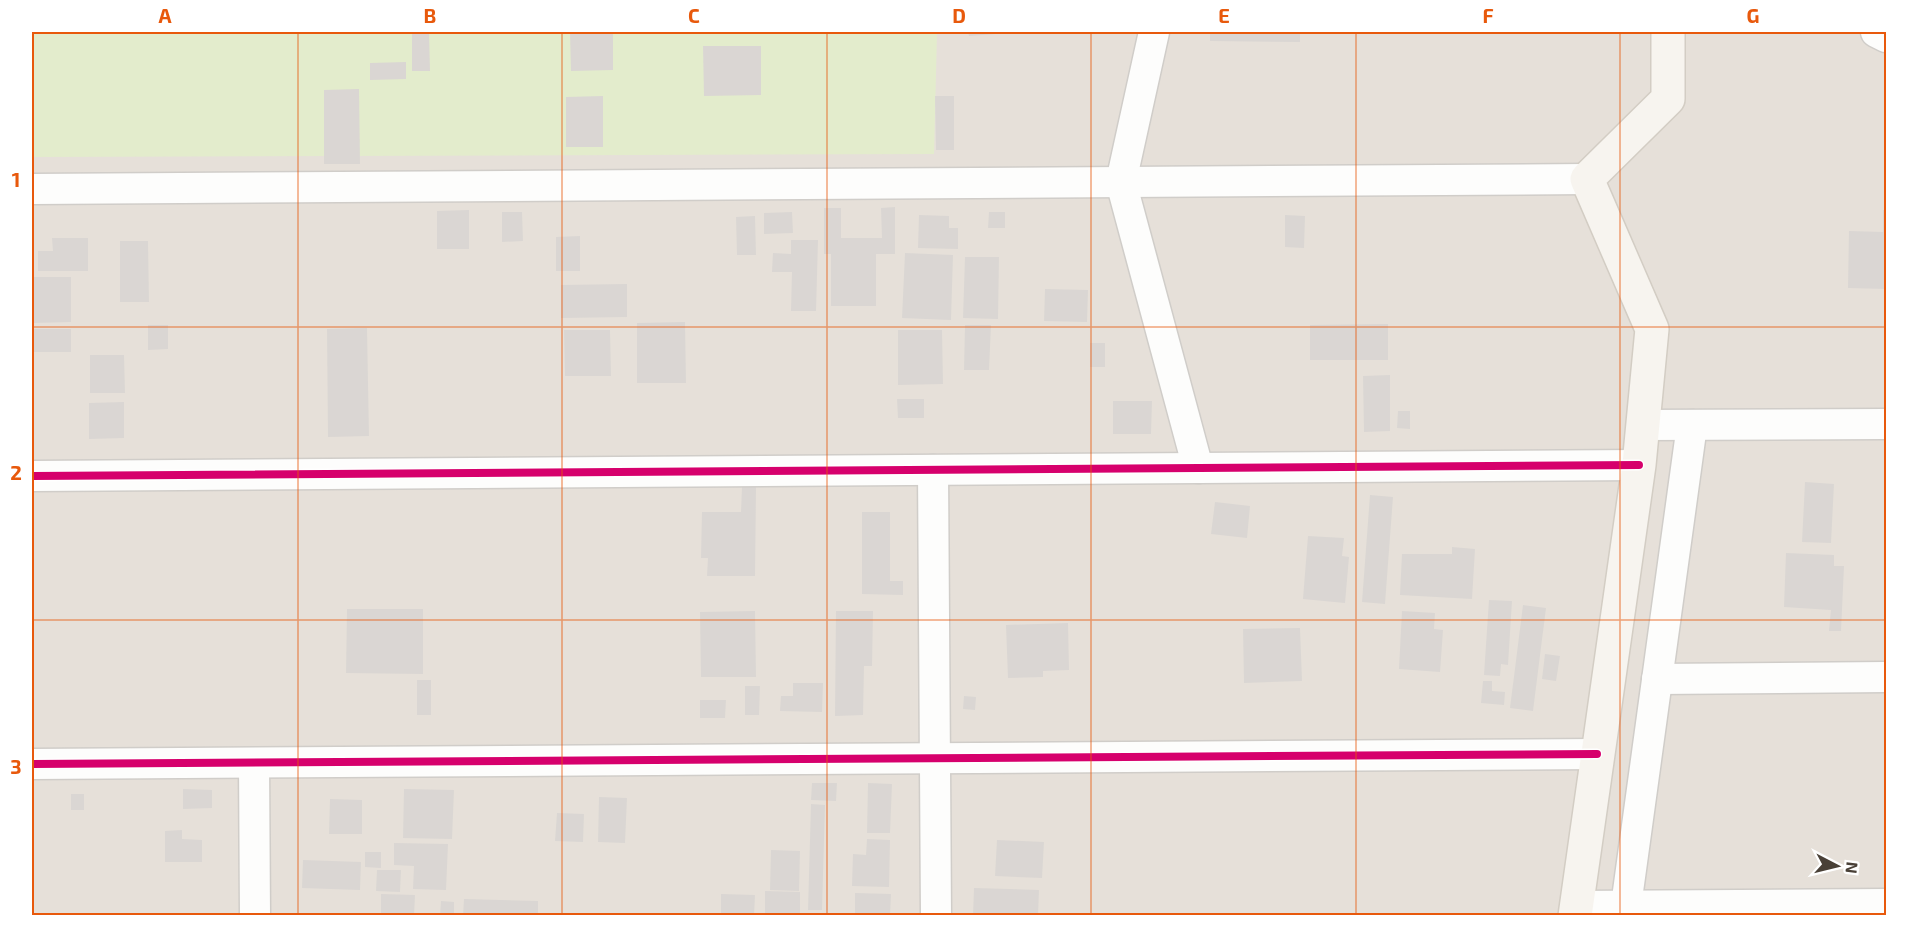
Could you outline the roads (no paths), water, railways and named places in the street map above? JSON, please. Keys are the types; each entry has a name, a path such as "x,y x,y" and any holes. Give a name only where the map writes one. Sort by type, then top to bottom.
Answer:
{"main road":[{"path":"1575,911 1639,465 1652,329 1587,179 1668,99 1668,32"}],"street":[{"path":"1154,32 1121,182 1198,468"},
{"path":"1876,32 1887,37"},
{"path":"32,189 1587,179"},
{"path":"1643,425 1887,424"},
{"path":"1626,906 1692,425"},
{"path":"32,476 1639,465"},
{"path":"933,470 936,915"},
{"path":"1657,679 1887,677"},
{"path":"32,764 1597,754"},
{"path":"254,763 255,915"},
{"path":"1575,911 1626,906 1887,904"}]}
